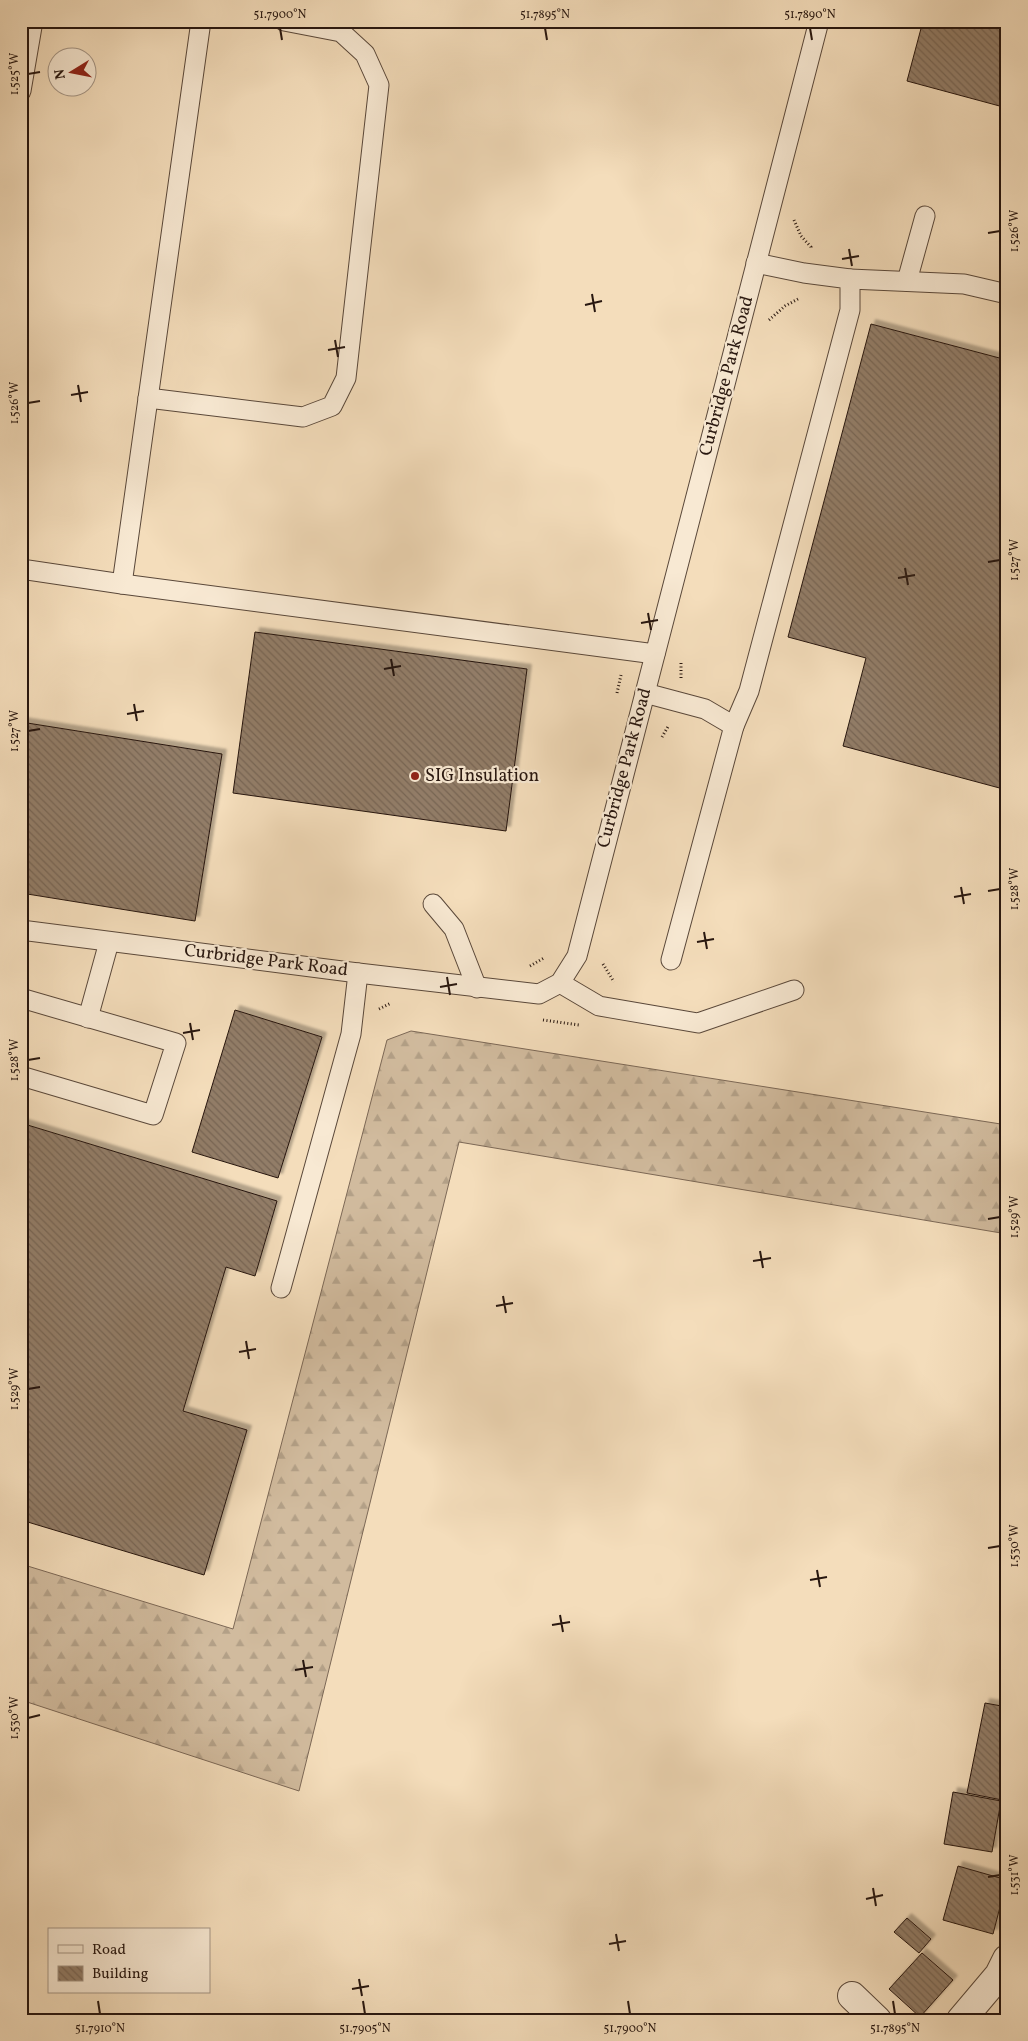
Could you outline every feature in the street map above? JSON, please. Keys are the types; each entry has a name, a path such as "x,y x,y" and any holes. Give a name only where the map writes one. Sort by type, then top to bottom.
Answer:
{"street":[{"path":"961,2020 999,1975 1007,1959"},
{"path":"852,1996 877,2020"}],"lane":[{"path":"21,91 33,21"},
{"path":"122,584 201,21"},
{"path":"148,398 303,417 332,406 346,378 379,85 365,54 341,32 284,21"},
{"name":"Curbridge Park Road","path":"21,930 476,988 539,994 560,983 577,956 819,21"},
{"path":"907,281 925,216"},
{"path":"756,263 804,273 850,279 964,284 1007,294"},
{"path":"671,960 734,726 749,691 850,310 850,279"},
{"path":"21,569 655,654"},
{"path":"645,693 704,709 734,726"},
{"path":"433,904 454,929 476,988"},
{"path":"88,1018 109,942"},
{"path":"281,1288 351,1034 358,973"},
{"path":"560,983 600,1006 698,1023 794,990"},
{"path":"21,998 176,1043 153,1115 21,1076"}],"path":[{"path":"527,967 545,958 549,952"},
{"path":"603,958 603,967 613,981 621,986"},
{"path":"375,1011 395,1001"},
{"path":"539,1020 588,1026"}],"green space":[{"path":"411,1031 1007,1125 1007,1234 459,1142 299,1791 21,1700 21,1564 233,1629 387,1040"}],"building":[{"path":"923,21 1007,21 1007,108 907,81"},
{"path":"871,324 1007,360 1007,790 843,746 866,658 788,637"},
{"path":"255,632 527,669 506,831 233,793"},
{"path":"21,722 222,754 195,921 21,893"},
{"path":"235,1010 322,1037 278,1178 192,1152"},
{"path":"21,1123 277,1201 255,1276 226,1267 183,1411 247,1430 204,1575 21,1520"},
{"path":"985,1703 1007,1707 1007,1801 967,1793"},
{"path":"953,1792 1001,1801 992,1852 944,1844"},
{"path":"958,1866 1007,1880 993,1934 943,1920"},
{"path":"907,1918 931,1939 919,1953 894,1932"},
{"path":"922,1953 953,1980 920,2017 889,1989"}],"place":[{"name":"SIG Insulation","path":"415,776"}]}
